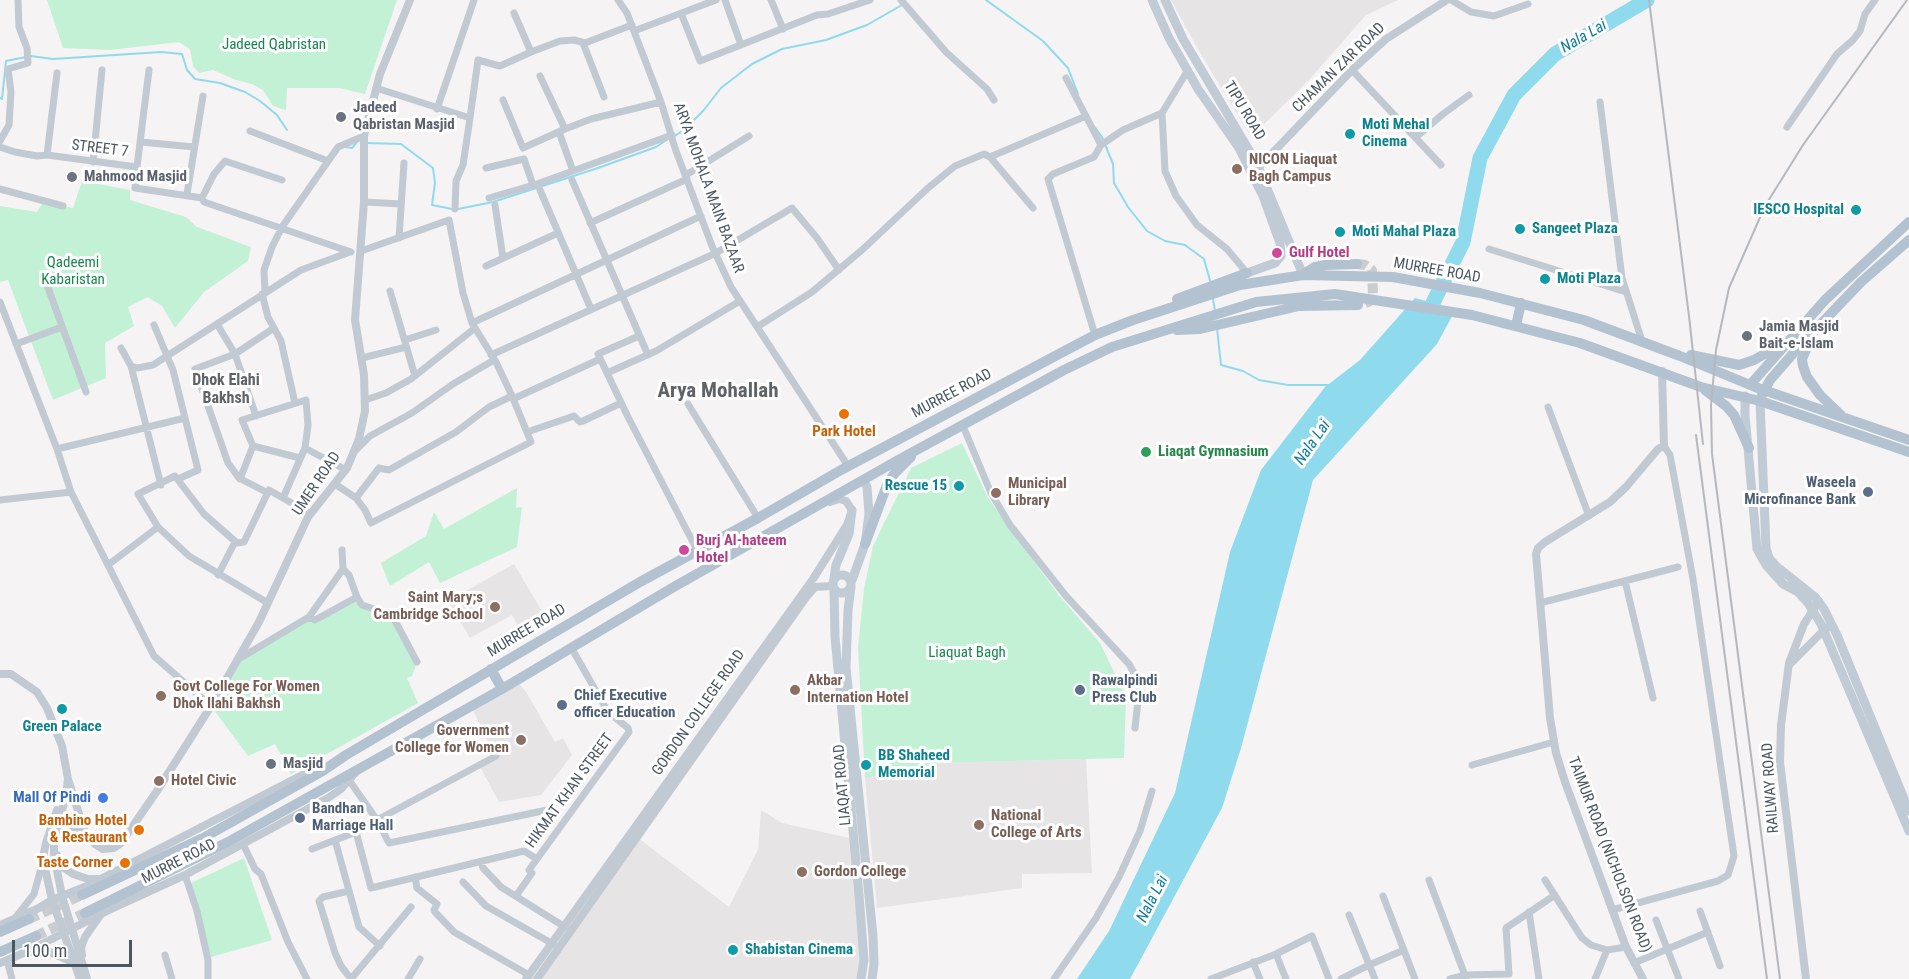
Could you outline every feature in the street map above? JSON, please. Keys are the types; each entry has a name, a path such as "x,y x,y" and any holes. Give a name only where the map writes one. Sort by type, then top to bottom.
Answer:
{"main road":[{"path":"1152,0 1169,38 1239,148 1263,196 1280,243 1281,256 1275,263 1247,273 1224,286"},
{"name":"TIPU ROAD","path":"1165,0 1183,39 1258,167 1303,275"},
{"path":"1750,385 1825,300 1909,222"},
{"path":"1909,240 1861,282 1815,329 1770,380 1762,395 1766,548 1769,558 1816,605 1909,811"},
{"path":"1303,275 1315,267 1357,264"},
{"name":"MURREE ROAD","path":"82,895 202,838 697,550 848,466 1095,335 1191,296 1224,286 1303,275 1402,278 1480,293 1584,320 1642,341 1750,385 1762,395 1909,452"},
{"name":"MURREE ROAD","path":"85,913 228,842 502,689 641,606 920,449 1112,347 1158,331 1198,325 1228,310 1256,302 1335,294 1472,315 1580,343 1701,387 1745,396 1762,395 1844,418 1909,440"},
{"path":"1516,326 1521,303"},
{"path":"1198,325 1230,322 1299,306 1358,304"},
{"path":"1815,329 1804,355 1803,366 1807,377 1820,394 1844,418"},
{"path":"1661,349 1739,365 1754,360 1790,339"},
{"path":"1701,387 1734,415 1749,448"},
{"path":"1745,396 1754,535 1757,549 1766,565 1783,584 1816,605"},
{"path":"865,544 887,485 894,474 920,449"},
{"name":"LIAQAT ROAD","path":"864,481 867,487 869,514 865,544 851,585 846,668 873,936 872,979"},
{"name":"LIAQAT ROAD","path":"852,510 849,534 836,565 834,583 836,648 864,960 861,979"},
{"path":"842,574 850,579 851,585 845,593 837,592 834,583 842,574"},
{"path":"1828,628 1909,831"},
{"path":"491,669 502,689"},
{"path":"0,932 29,919"},
{"path":"2,958 36,936"}],"street":[{"path":"0,141 9,124 8,69 28,63 27,48 19,27 18,0"},
{"name":"UMER ROAD","path":"85,832 95,844 103,849 114,848 121,843 211,706 259,622 311,514 346,470 359,438 365,400 362,358 355,321 364,202 364,136 380,74 410,0"},
{"path":"437,109 474,0"},
{"name":"ARYA MOHALA MAIN BAZAAR","path":"618,0 633,28 662,102 676,151 731,287 848,466"},
{"path":"455,209 456,181 463,165 478,60 500,66 560,41 574,40 583,43 716,0"},
{"path":"725,0 741,45"},
{"path":"771,0 783,29"},
{"path":"681,13 700,61 817,15 828,14 870,0"},
{"path":"901,0 946,52 987,88 994,100"},
{"path":"1449,0 1471,12 1494,16 1528,4"},
{"name":"CHAMAN ZAR ROAD","path":"1258,167 1352,70 1386,39 1449,0"},
{"path":"1787,127 1837,54 1860,31 1865,14 1875,0"},
{"path":"514,13 531,52"},
{"path":"583,43 604,97"},
{"path":"93,162 102,70"},
{"name":"STREET 7","path":"0,147 37,156 47,155 137,167 149,70"},
{"path":"1188,70 1162,113 1165,171 1176,196 1197,225 1227,249 1247,273"},
{"path":"1352,70 1441,165"},
{"path":"47,155 57,73"},
{"path":"540,76 562,130 573,171"},
{"path":"1066,78 1101,145"},
{"path":"376,88 470,118"},
{"path":"1416,137 1469,95"},
{"path":"187,194 203,96"},
{"path":"503,100 524,147 591,119 662,102"},
{"path":"1600,102 1622,278 1642,341"},
{"path":"1095,335 1048,179 1053,174 1094,158 1101,145 1123,130 1162,113"},
{"path":"990,157 1086,116"},
{"path":"250,131 328,161"},
{"path":"489,198 533,185 672,135"},
{"path":"295,403 281,341 268,317 263,294 264,270 282,227 338,147 350,144 364,136"},
{"path":"590,223 686,177 749,136"},
{"path":"141,142 194,147"},
{"path":"757,327 812,292 955,166 984,154 990,157 1033,208"},
{"path":"486,168 524,159 533,185"},
{"path":"202,198 214,174 225,161 282,180"},
{"path":"399,238 404,163"},
{"path":"137,167 135,188 202,198 204,202 350,252 361,253 449,220 463,293 473,325 513,397 531,442 371,523 356,498 335,484"},
{"path":"572,180 648,355"},
{"path":"0,189 63,206"},
{"path":"540,190 591,309"},
{"path":"364,202 401,204"},
{"path":"495,205 503,258"},
{"path":"353,453 370,436 412,413 493,358 591,309 716,254 792,208 839,270"},
{"path":"365,400 386,393 415,376 473,325 701,216"},
{"path":"486,266 558,233"},
{"path":"1489,249 1626,292"},
{"path":"131,366 137,368 153,365 301,270 350,252"},
{"path":"47,285 86,392"},
{"path":"390,291 415,376"},
{"path":"607,374 648,355 740,301"},
{"path":"0,302 57,448 71,492 154,656 211,706"},
{"path":"217,324 235,354 256,416"},
{"path":"154,325 173,370 198,470 178,479"},
{"path":"16,344 62,327"},
{"path":"268,493 240,479 228,463 195,369 235,354 274,328"},
{"path":"362,358 436,330"},
{"path":"639,336 598,354 697,550"},
{"path":"121,348 131,366 161,485"},
{"path":"356,498 379,468 389,470 456,432 489,406 600,359 600,361"},
{"path":"1612,909 1718,880 1728,875 1734,856 1693,579 1670,455 1664,446 1662,371"},
{"path":"240,479 253,446 242,420 306,400 308,425 305,448 283,498"},
{"path":"527,432 574,416 583,422 621,403"},
{"path":"688,404 758,518"},
{"path":"1548,407 1589,516"},
{"path":"57,448 185,418"},
{"path":"963,426 991,493 1010,525 1066,596 1128,663 1135,675 1138,701 1135,728"},
{"path":"253,446 300,458"},
{"name":"TAIMUR ROAD (NICHOLSON ROAD)","path":"1643,979 1626,947 1565,782 1554,742 1536,554 1538,548 1558,533 1589,516 1626,488 1658,448 1664,446"},
{"path":"305,448 346,470"},
{"path":"268,603 189,556 158,527 138,494 161,485 175,476 204,514 237,543 244,542 269,490 311,514"},
{"path":"0,500 71,492"},
{"path":"799,517 839,499 846,501 852,510"},
{"name":"GORDON COLLEGE ROAD","path":"531,978 762,648 813,579 847,525 852,510"},
{"path":"108,565 158,527"},
{"path":"218,575 235,542"},
{"path":"237,660 309,617 343,569 342,550"},
{"path":"1540,603 1678,567"},
{"path":"343,569 349,575 362,605 392,615 417,662"},
{"path":"813,579 824,575 834,583"},
{"path":"1625,581 1653,698"},
{"name":"GORDON COLLEGE ROAD","path":"531,978 807,596 815,587 834,583"},
{"path":"309,617 315,620 357,597"},
{"name":"RAILWAY ROAD","path":"1806,979 1780,762 1781,725 1789,665 1804,624 1816,605"},
{"path":"1789,665 1828,628"},
{"name":"HIKMAT KHAN STREET","path":"516,896 532,873 529,870 629,730 608,712 572,649"},
{"path":"0,674 11,674 37,692 47,708 62,746 68,779 85,832"},
{"path":"1472,765 1554,742"},
{"path":"312,849 356,832 496,756"},
{"name":"MURRE ROAD","path":"0,925 103,878 312,770 331,765"},
{"name":"MURRE ROAD","path":"2,958 26,952 101,913 185,875 328,798 360,768"},
{"path":"68,779 54,842 54,855 68,930 87,979"},
{"path":"14,919 34,894 49,831 68,779"},
{"path":"349,780 377,820 389,843 552,809"},
{"path":"1054,979 1096,918 1119,877 1140,831 1152,791"},
{"path":"54,842 65,828 75,828 85,832"},
{"path":"356,832 371,888 524,851 537,859"},
{"path":"335,840 359,927 380,946"},
{"path":"54,842 64,868 88,879 103,878"},
{"path":"243,844 255,869 261,874 288,942 307,979"},
{"path":"44,856 52,900 68,930"},
{"path":"481,862 483,868 501,886 565,927"},
{"path":"185,875 197,911 208,960 208,979"},
{"path":"415,878 417,888 437,904 435,912 454,932 531,978"},
{"path":"1545,879 1582,938 1591,945 1607,950 1626,947"},
{"path":"1429,880 1466,977"},
{"path":"463,882 486,906 553,944"},
{"path":"349,891 323,897 319,901 335,953 351,979 411,907"},
{"path":"1450,979 1509,974 1506,928 1555,895"},
{"path":"1383,896 1415,979"},
{"path":"1700,911 1720,966"},
{"path":"1529,912 1539,979"},
{"path":"80,979 81,948 85,936 101,913"},
{"path":"1349,915 1374,979"},
{"path":"1656,920 1679,979"},
{"path":"1634,963 1708,932"},
{"path":"1216,978 1276,954 1312,936 1329,979"},
{"path":"1341,979 1404,950"},
{"path":"1595,979 1607,950"},
{"path":"26,952 50,952 79,962"},
{"path":"1276,954 1286,979"},
{"path":"165,955 172,979"},
{"path":"2,958 12,979"},
{"path":"408,979 420,959"},
{"path":"1253,962 1260,979"}],"shaded area":[{"path":"1171,0 1398,0 1366,15 1309,80 1251,137"},
{"name":"Saint Mary;s Cambridge School","path":"514,564 543,613 519,627 512,615 470,638 448,601"},
{"name":"Government College for Women","path":"518,682 555,742 563,738 572,755 541,795 499,802 479,765 495,756 471,706"},
{"name":"National College of Arts","path":"1086,759 1092,873 1022,874 1022,888 877,908 865,778 939,763"},
{"name":"Gordon College","path":"761,810 782,823 854,839 861,979 530,979 633,834 729,907 758,850"}],"green space":[{"name":"Jadeed Qabristan","path":"47,0 397,0 365,94 339,88 287,88 286,110 273,106 263,90 252,84 213,70 199,73 193,66 190,49 179,42 110,50 63,48"},
{"name":"Qadeemi Kabaristan","path":"82,181 130,190 130,200 186,217 197,227 251,247 248,261 204,292 175,328 162,306 148,297 128,307 134,326 105,343 106,378 53,400 8,280 0,282 0,206 37,212 43,202 73,208"},
{"name":"Liaquat Bagh","path":"962,443 988,498 1057,593 1100,643 1126,697 1124,758 939,763 865,778 858,647 864,589 873,546 911,468"},
{"path":"517,488 516,508 522,507 517,547 440,583 429,562 390,586 381,563 426,536 434,512 444,529"},
{"path":"357,597 362,605 392,615 417,662 412,676 407,678 418,703 291,774 275,744 248,756 211,706 237,660 309,617 315,620"},
{"path":"244,858 272,940 211,957 191,883"}],"water":[{"path":"1415,298 1456,309 1437,344 1313,480 1241,748 1222,808 1130,979 1077,979 1109,931 1175,793 1230,552 1261,470 1325,387 1360,360"}],"waterway":[{"path":"986,0 1043,41 1068,68 1078,94"},
{"name":"Nala Lai","path":"1424,321 1463,242 1480,158 1514,95 1555,54 1647,0"},
{"path":"673,137 684,130 703,111 721,88 752,64 782,49 826,40 867,25 902,5"},
{"path":"0,98 2,99 6,61 31,56 53,59 161,52 182,54 187,70 195,79 220,83 245,92 277,115 287,130"},
{"path":"1094,126 1102,137 1113,164 1114,183 1128,207 1147,231 1165,241 1185,245 1204,259 1211,284"},
{"path":"458,209 493,202 598,168 656,147 668,139"},
{"path":"345,147 352,148 357,142"},
{"path":"366,143 401,144 433,168 435,183 432,205 452,209"},
{"path":"1213,299 1215,311"},
{"path":"1217,328 1221,365 1243,371 1259,380 1288,385 1328,385"}],"tunnel":[{"path":"1357,264 1365,265 1372,270 1373,295 1370,301 1365,303"},
{"path":"29,919 82,895"},
{"path":"36,936 85,913"}],"railway":[{"path":"1649,0 1703,444"},
{"path":"1780,979 1712,454 1711,405 1716,350 1729,288 1765,206 1803,145 1907,0"},
{"path":"1696,435 1767,979"}],"place":[{"name":"Jadeed Qabristan Masjid","path":"341,117"},
{"name":"Moti Mehal Cinema","path":"1350,134"},
{"name":"NICON Liaquat Bagh Campus","path":"1237,169"},
{"name":"Mahmood Masjid","path":"72,177"},
{"name":"IESCO Hospital","path":"1856,210"},
{"name":"Sangeet Plaza","path":"1520,229"},
{"name":"Moti Mahal Plaza","path":"1340,232"},
{"name":"Gulf Hotel","path":"1277,253"},
{"name":"Moti Plaza","path":"1545,279"},
{"name":"Jamia Masjid Bait-e-Islam","path":"1747,336"},
{"name":"Park Hotel","path":"844,414"},
{"name":"Liaqat Gymnasium","path":"1146,452"},
{"name":"Rescue 15","path":"959,486"},
{"name":"Waseela Microfinance Bank","path":"1868,492"},
{"name":"Municipal Library","path":"996,493"},
{"name":"Burj Al-hateem Hotel","path":"684,550"},
{"name":"Saint Mary;s Cambridge School","path":"495,607"},
{"name":"Akbar Internation Hotel","path":"795,690"},
{"name":"Rawalpindi Press Club","path":"1080,690"},
{"name":"Govt College For Women Dhok Ilahi Bakhsh","path":"161,696"},
{"name":"Chief Executive officer Education","path":"562,705"},
{"name":"Green Palace","path":"62,709"},
{"name":"Government College for Women","path":"521,740"},
{"name":"Masjid","path":"271,764"},
{"name":"BB Shaheed Memorial","path":"866,765"},
{"name":"Hotel Civic","path":"159,781"},
{"name":"Mall Of Pindi","path":"103,798"},
{"name":"Bandhan Marriage Hall","path":"300,818"},
{"name":"National College of Arts","path":"979,825"},
{"name":"Bambino Hotel & Restaurant","path":"139,830"},
{"name":"Taste Corner","path":"125,863"},
{"name":"Gordon College","path":"802,872"},
{"name":"Shabistan Cinema","path":"733,950"}],"district":[{"name":"Dhok Elahi Bakhsh","path":"226,390"},
{"name":"Arya Mohallah","path":"718,392"}]}
